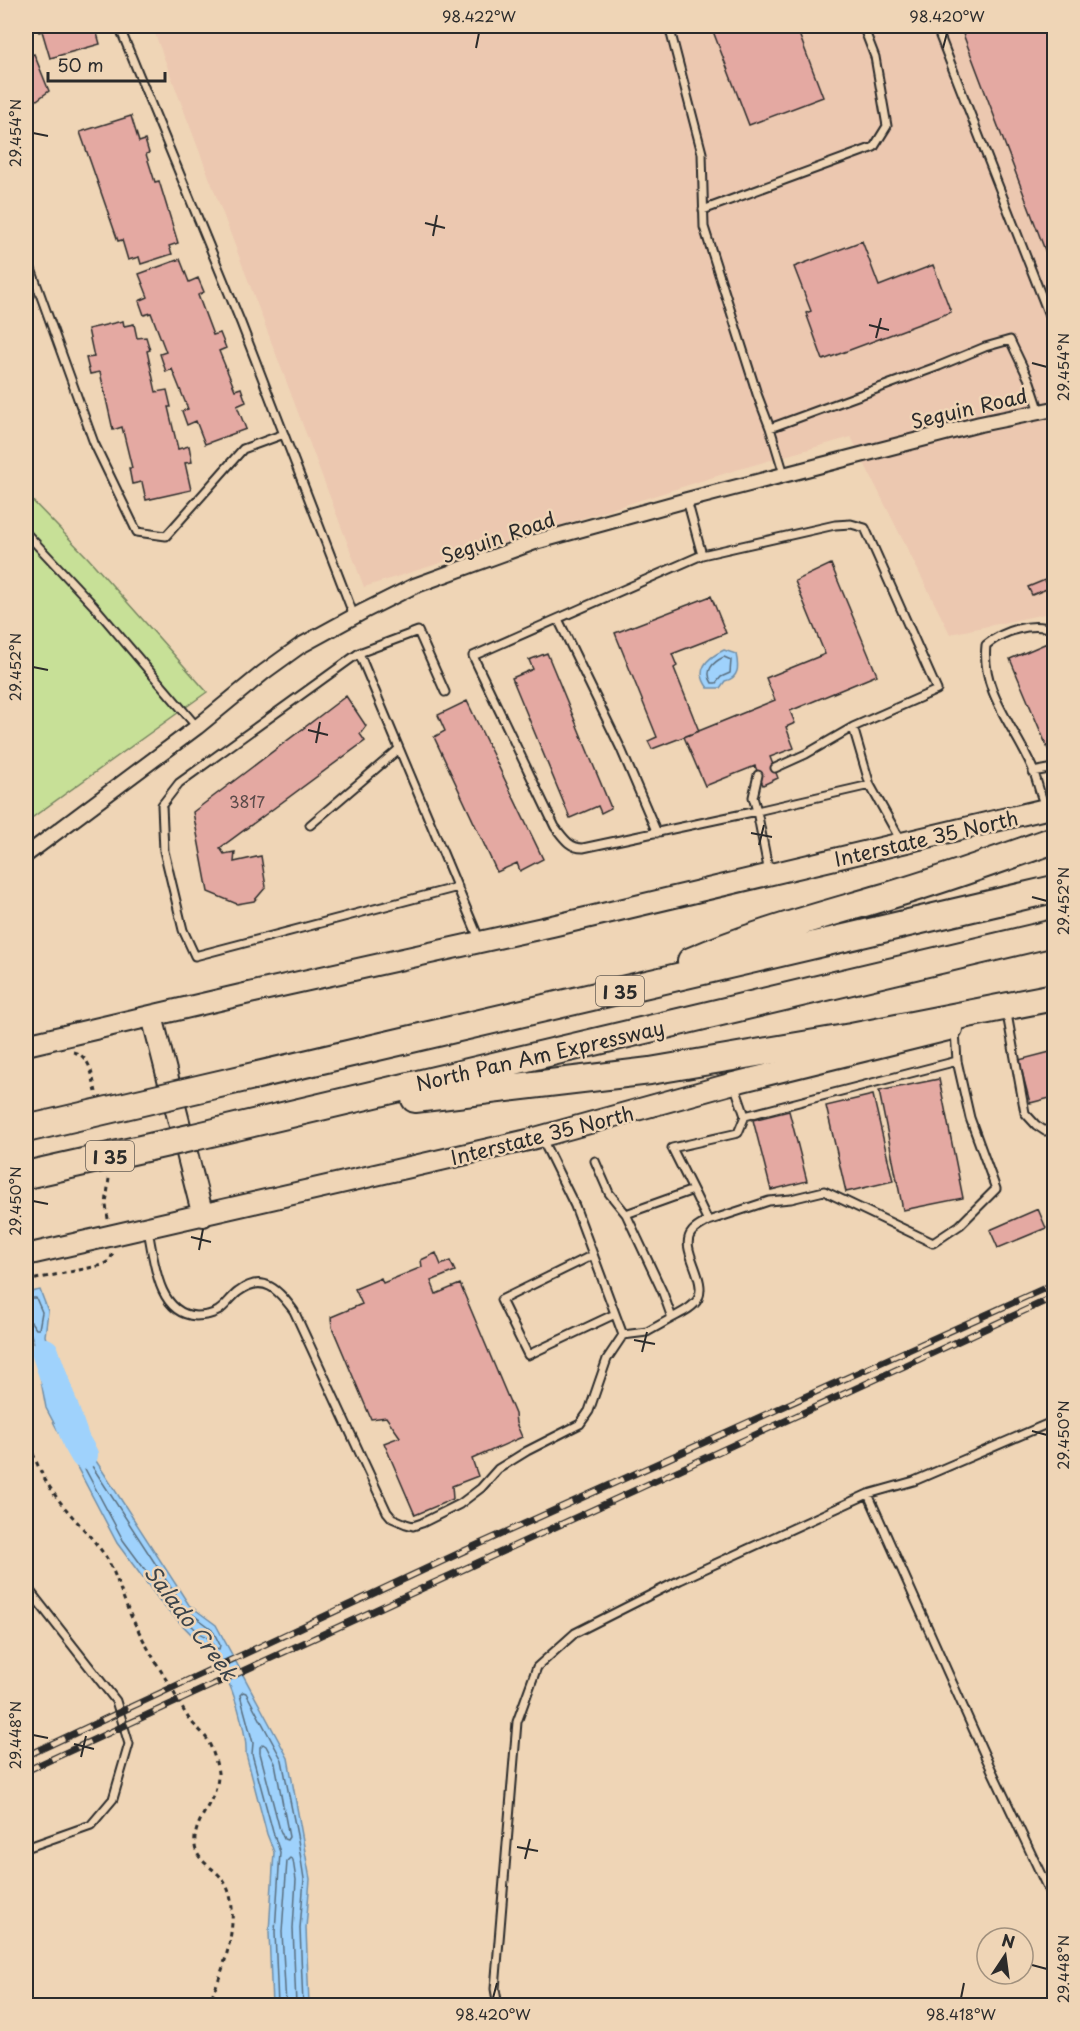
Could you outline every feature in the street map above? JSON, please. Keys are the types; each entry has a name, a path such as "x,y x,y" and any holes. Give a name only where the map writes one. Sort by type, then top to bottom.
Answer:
{"highway":[{"path":"625,989 712,952 816,917 951,876 1054,840"},
{"name":"I 35","path":"26,1129 1054,889"},
{"name":"North Pan Am Expressway","path":"26,1176 1054,933"},
{"path":"280,1117 651,1071 1054,999"}],"main road":[{"name":"Interstate 35 North","path":"26,1045 245,993 481,942 1050,808"},
{"name":"Interstate 35 North","path":"26,1255 541,1137 734,1083 955,1028 1054,999"},
{"path":"152,1016 203,1216"}],"street":[{"name":"Seguin Road","path":"26,855 197,727 264,672 300,646 414,586 534,542 784,474 980,424 1054,409"}],"lane":[{"path":"119,26 241,323 354,616"},
{"path":"669,26 702,153 704,227 784,474"},
{"path":"704,210 874,147 887,126 875,57 863,26"},
{"path":"936,26 1054,328"},
{"path":"26,255 94,443 137,532 166,536 243,449 284,434"},
{"path":"770,428 985,347 1010,340 1030,382 1040,412"},
{"path":"687,500 702,555"},
{"path":"775,768 806,754 853,727 937,690 865,528 851,524 835,525 702,555 473,656 555,827 569,844 576,848 870,785"},
{"path":"26,533 94,606 197,727"},
{"path":"558,619 621,749 657,832"},
{"path":"1050,808 990,685 984,662 986,645 1000,634 1026,628 1041,627 1054,630"},
{"path":"445,692 418,631 359,653 179,783 162,805 164,851 183,930 195,956 458,887"},
{"path":"359,653 481,942"},
{"path":"853,727 870,785 903,843"},
{"path":"310,825 399,749"},
{"path":"1033,772 1054,768"},
{"path":"758,775 753,797 769,875"},
{"path":"1007,1014 1025,1113 1045,1131 1054,1127"},
{"path":"148,1228 164,1294 179,1311 189,1315 211,1315 220,1310 237,1292 260,1283 280,1292 294,1311 387,1512 392,1518 413,1526 460,1504 481,1488 498,1469 527,1451 580,1424 589,1411 607,1359 623,1335 648,1332 689,1308 698,1299 700,1289 688,1242 692,1232 708,1221 769,1201 824,1191 933,1243 960,1225 996,1190 970,1118 957,1061 955,1028"},
{"path":"745,1116 957,1061"},
{"path":"708,1221 672,1148 738,1133 745,1116 734,1083"},
{"path":"541,1137 575,1206 623,1335"},
{"path":"595,1161 609,1193 626,1214 663,1293 672,1318"},
{"path":"626,1214 693,1190"},
{"path":"593,1256 501,1300 528,1355 615,1314"},
{"path":"498,2006 495,1989 517,1722 537,1667 575,1634 680,1580 868,1494 914,1481 1054,1421"},
{"path":"868,1494 986,1758 1054,1902"},
{"path":"26,1586 116,1701 129,1743 113,1799 91,1825 26,1848"}],"path":[{"path":"26,1437 48,1485 93,1539 106,1559 116,1576 132,1618 190,1721 206,1738 214,1755 218,1773 216,1790 196,1828 195,1847 204,1864 223,1880 233,1904 231,1929 225,1956 207,2006"}],"shaded area":[{"path":"152,26 1054,26 1054,612 950,634 851,437 736,470 364,587"}],"green space":[{"path":"26,494 88,558 207,692 26,822"}],"water":[{"path":"724,650 736,654 737,671 720,688 708,688 702,676 704,665"},
{"path":"40,1290 48,1311 45,1336 59,1378 58,1402 189,1605 216,1625 288,1758 310,1879 306,1928 309,2005 272,2005 269,1932 274,1852 246,1754 243,1726 232,1690 206,1646 196,1639 163,1605 117,1543 46,1408 34,1343 26,1321 26,1293"}],"building":[{"path":"37,26 95,26 100,44 50,58 42,31 39,32"},
{"path":"711,26 796,26 823,97 749,125"},
{"path":"960,26 1054,26 1054,274"},
{"path":"26,40 49,91 26,108"},
{"path":"131,116 139,142 145,140 149,153 146,154 155,182 159,181 178,243 169,246 172,254 141,264 139,257 128,260 122,240 118,241 80,132"},
{"path":"862,241 879,286 933,265 951,312 823,360 806,313 811,311 794,267"},
{"path":"180,259 189,282 198,278 204,292 198,295 213,335 220,333 226,348 219,351 235,390 241,388 246,402 237,406 246,429 205,444 196,421 187,425 182,411 188,409 172,369 166,372 160,354 166,352 151,313 144,315 139,301 148,297 139,274"},
{"path":"123,321 124,326 134,324 137,338 146,337 156,392 167,390 171,407 168,407 178,449 189,446 192,462 185,463 191,490 146,500 142,482 132,484 129,468 132,468 122,427 113,430 100,372 90,374 86,358 94,357 88,329"},
{"path":"831,564 877,675 790,711 795,723 786,727 794,748 770,757 778,778 763,785 755,766 705,786 684,737 775,700 766,678 825,654 795,581"},
{"path":"1045,580 1049,588 1032,595 1028,587"},
{"path":"711,596 726,633 672,654 677,666 674,668 699,731 652,749 648,741 657,737 615,633"},
{"path":"1047,643 1054,661 1054,754 1051,756 1010,659"},
{"path":"547,653 611,808 601,813 598,806 570,818 512,678 533,669 529,660"},
{"path":"346,696 366,726 360,734 365,741 220,848 224,854 235,852 234,862 261,856 266,887 254,901 237,904 208,892 193,812"},
{"path":"467,701 543,859 520,871 517,863 497,872 434,737 445,731 438,715"},
{"path":"1054,1051 1054,1097 1030,1103 1019,1060"},
{"path":"939,1079 963,1198 903,1210 879,1091"},
{"path":"873,1095 893,1181 846,1192 826,1106"},
{"path":"789,1111 807,1181 771,1190 753,1120"},
{"path":"1038,1209 1046,1228 998,1248 990,1230"},
{"path":"436,1253 441,1265 450,1261 455,1271 431,1281 436,1294 460,1284 515,1414 522,1437 472,1459 478,1476 452,1486 453,1499 415,1515 384,1443 400,1437 386,1417 371,1419 332,1327 331,1317 362,1304 355,1289 381,1278 383,1283 422,1267 421,1260"}],"waterway":[{"name":"Salado Creek","path":"45,1352 76,1441 84,1455"}],"railway":[{"path":"26,1756 464,1551 1054,1284"},
{"path":"26,1771 1054,1297"}]}
